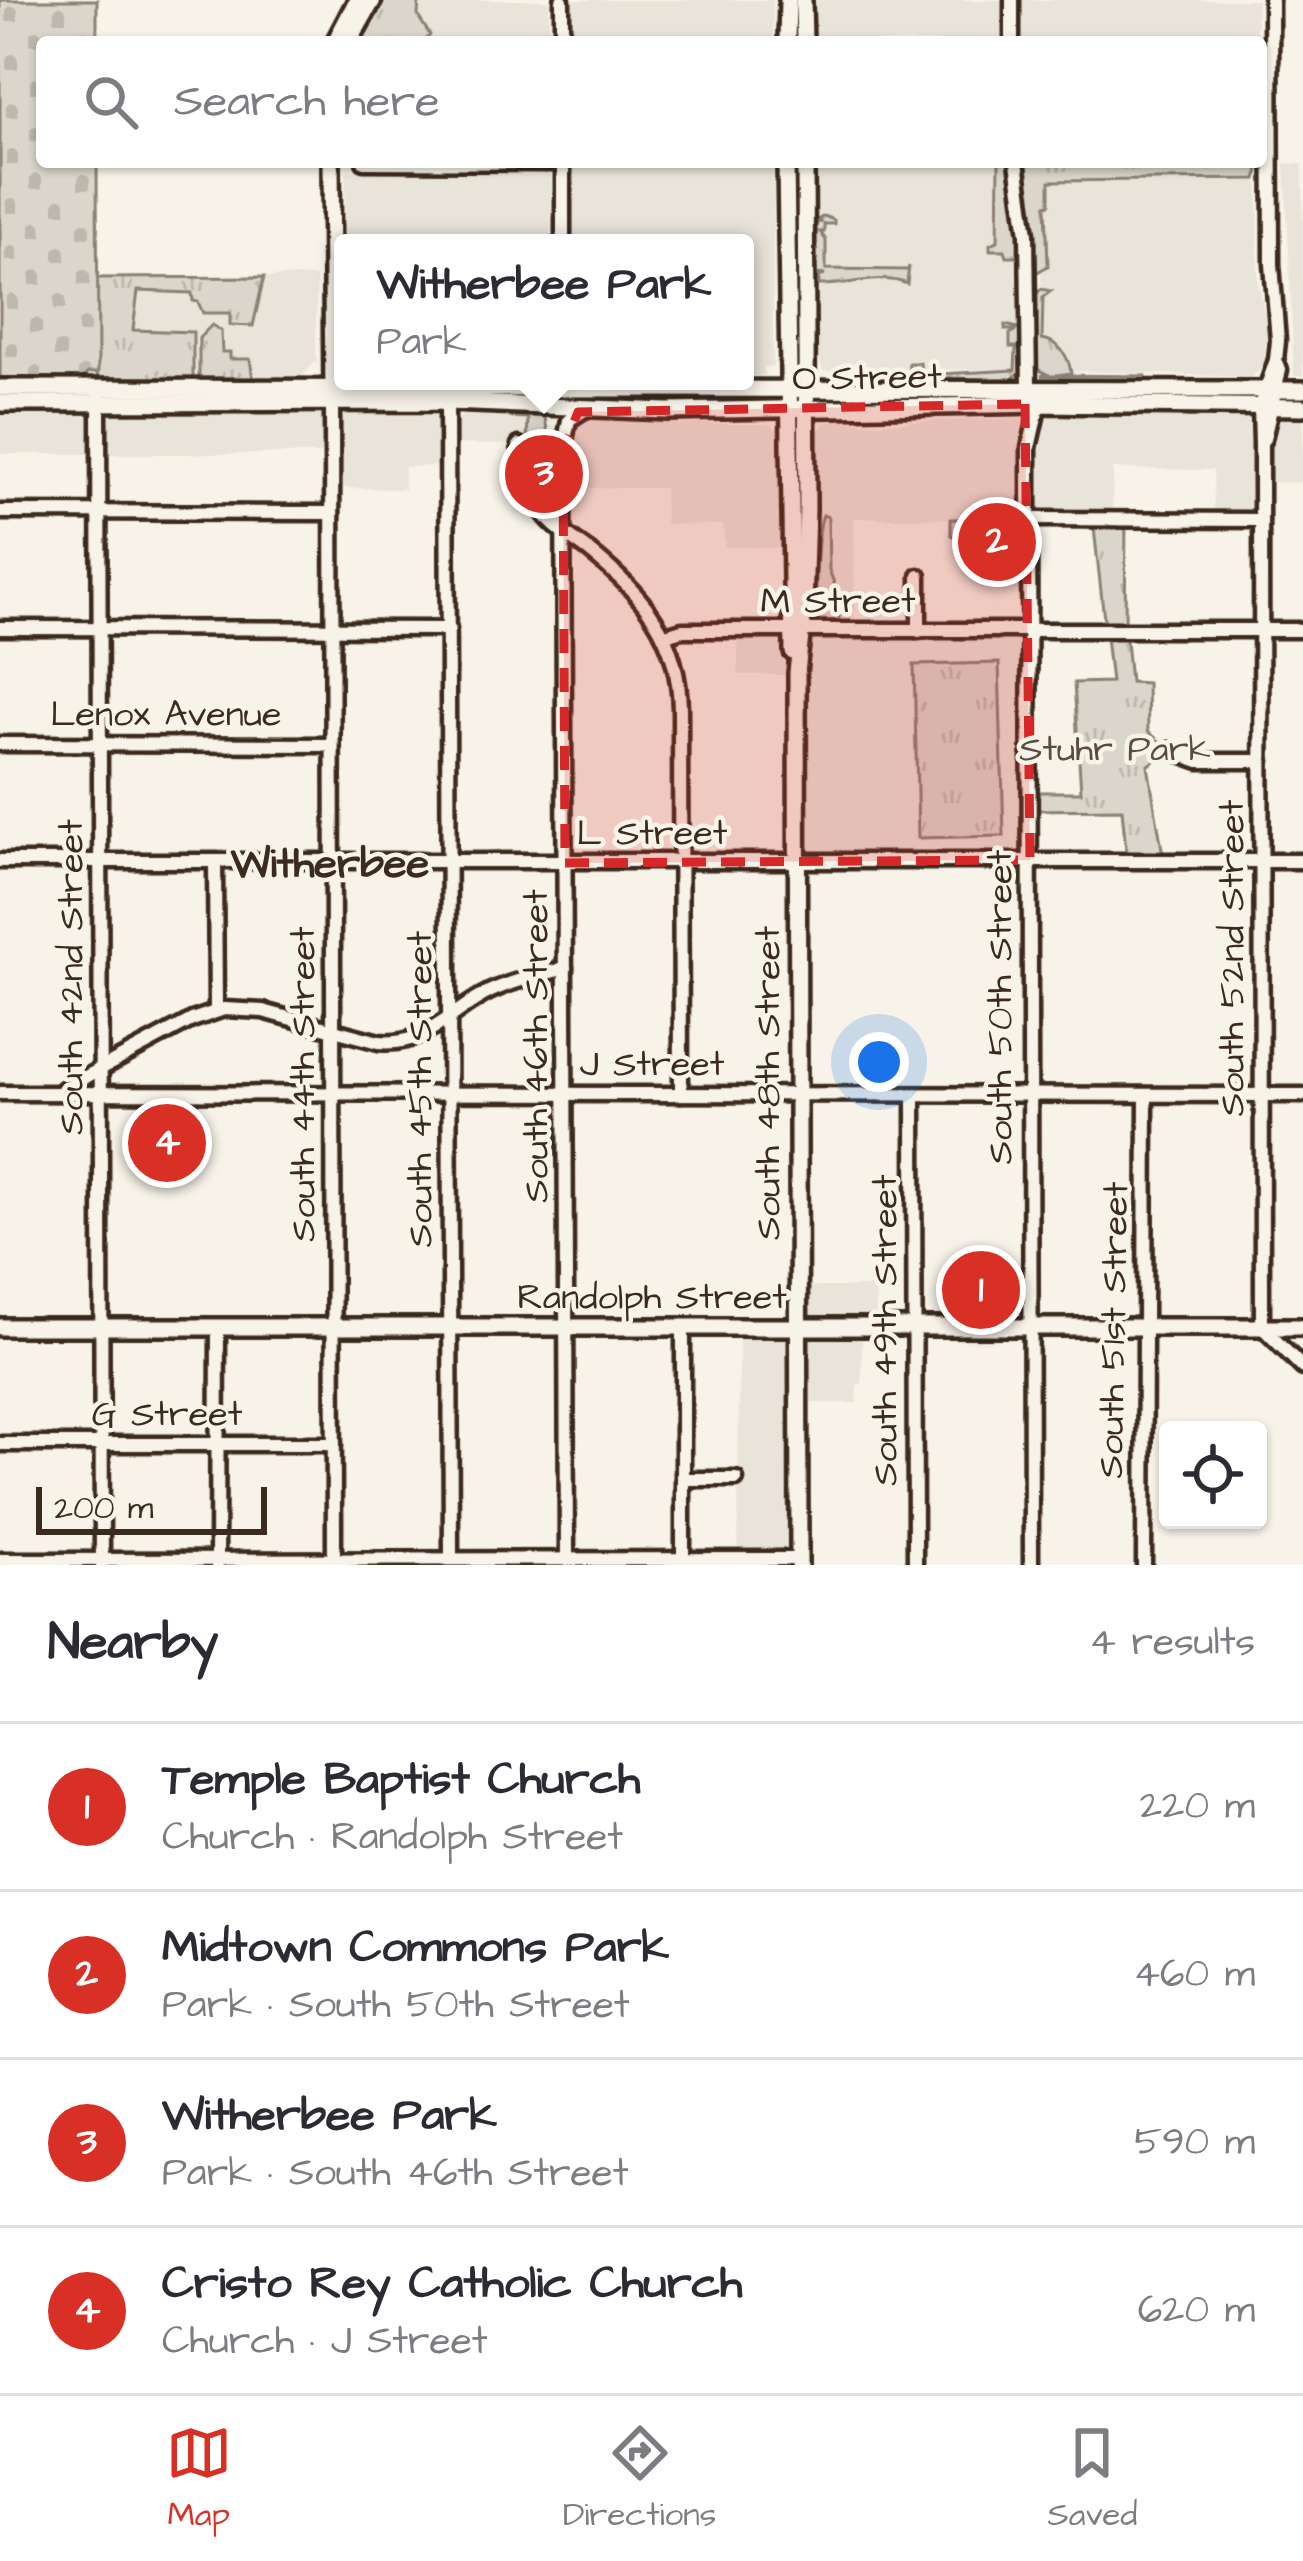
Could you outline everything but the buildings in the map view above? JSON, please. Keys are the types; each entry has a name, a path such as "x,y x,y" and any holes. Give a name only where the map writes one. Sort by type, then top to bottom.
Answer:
{"main road":[{"path":"338,36 357,0"},
{"path":"352,36 373,0"},
{"path":"787,36 788,0"},
{"path":"803,0 804,36"},
{"path":"331,168 332,394"},
{"name":"South 48th Street","path":"786,168 787,388 797,673 799,1562"},
{"name":"South 48th Street","path":"796,630 807,410 805,168"},
{"path":"304,387 321,373 333,342"},
{"name":"O Street","path":"0,403 304,387 332,394 560,409 807,410 1268,397 1303,390"},
{"path":"930,408 951,400 1016,395 1029,387"},
{"path":"1032,404 1036,395 1123,387"},
{"name":"O Street","path":"754,389 1123,387 1268,397 1303,407"},
{"name":"O Street","path":"0,388 99,396 432,390"},
{"path":"448,402 464,396 549,396 553,390"},
{"name":"O Street","path":"624,390 688,390"},
{"path":"560,409 570,398 638,391"},
{"name":"Randolph Street","path":"0,1327 1303,1328"}],"street":[{"path":"562,0 562,36"},
{"path":"1012,0 1012,36"},
{"name":"South 52nd Street","path":"1262,1328 1262,445 1268,397 1280,370 1271,253 1271,0"},
{"path":"563,168 563,234"},
{"path":"1018,168 1027,234 1029,387"},
{"name":"South 44th Street","path":"332,394 334,1562"},
{"name":"South 42nd Street","path":"99,396 102,1563"},
{"name":"South 45th Street","path":"448,402 451,1559"},
{"name":"South 50th Street","path":"1031,1565 1032,404"},
{"name":"South 46th Street","path":"560,409 567,1559"},
{"path":"563,451 569,420 587,409"},
{"path":"519,445 527,482 550,521 629,584 666,635 680,694 681,1094"},
{"path":"0,512 331,513"},
{"path":"1029,519 1261,520"},
{"path":"919,576 919,631"},
{"path":"0,628 449,629"},
{"name":"M Street","path":"666,635 682,630 1303,630"},
{"name":"Lenox Avenue","path":"0,744 332,745"},
{"path":"1169,750 1200,761 1262,761"},
{"name":"L Street","path":"0,861 1303,861"},
{"path":"215,862 216,1011"},
{"path":"42,1093 70,1087 216,1011 255,1009 379,1042 399,1042 421,1037 501,986 566,968"},
{"name":"J Street","path":"0,1090 101,1094 1303,1095"},
{"name":"South 49th Street","path":"914,1095 915,1565"},
{"name":"South 51st Street","path":"1144,1565 1146,1095"},
{"path":"218,1327 218,1563"},
{"path":"683,1327 683,1559"},
{"path":"1262,1328 1303,1369"},
{"name":"G Street","path":"0,1444 334,1444"},
{"path":"683,1480 736,1479"},
{"path":"0,1560 799,1562"}],"highlighted area":[{"path":"1025,404 1030,860 565,863 563,451 578,412"}],"shaded area":[{"path":"419,0 549,0 549,36 429,36 418,16"},
{"path":"573,0 773,0 773,36 573,36"},
{"path":"816,0 1001,0 1001,36 816,36"},
{"path":"1022,0 1257,0 1256,36 1022,36"},
{"path":"1285,163 1303,164 1303,376 1294,376"},
{"path":"573,168 773,168 773,367 764,367 764,375 754,376 754,234 573,234"},
{"path":"816,168 1007,168 1016,234 1018,369 823,371 817,354"},
{"path":"1030,168 1259,168 1258,278 1267,329 1264,367 1251,377 1070,371 1041,342 1041,233"},
{"path":"346,171 551,172 551,234 344,234"},
{"path":"97,276 316,277 316,361 300,379 111,380 98,373"},
{"path":"314,408 331,413 349,408 431,408 447,416 448,426 464,415 528,417 527,445 448,444 448,466 404,467 404,489 331,488 330,454 0,454 0,410"},
{"path":"1044,413 1241,414 1258,429 1284,416 1303,416 1303,482 1261,482 1261,520 1214,519 1213,470 1113,469 1112,519 854,518 855,631 1029,630 1030,860 809,860 807,631 820,630 816,602 819,430 837,420 1025,418 1028,444 1033,423"},
{"path":"580,419 770,424 778,430 780,449 782,548 725,547 723,525 665,524 664,488 564,488 567,429"},
{"path":"783,630 785,675 738,675 738,631"},
{"path":"809,1287 876,1287 876,1315 809,1315"},
{"path":"739,1337 783,1337 787,1342 788,1548 782,1554 738,1559"},
{"path":"862,1337 857,1403 809,1403 809,1338"}],"green space":[{"path":"0,0 97,0 97,36 36,36 36,168 97,168 98,373 88,373 81,380 0,380"},
{"path":"382,0 419,0 418,16 430,35 429,36 360,36"},
{"path":"999,168 1013,168 1023,234 1020,256 990,250 990,244 998,241"},
{"path":"1023,168 1029,188 1027,168 1259,168 1257,179 1050,181 1048,266 1034,274"},
{"path":"824,216 834,220 820,232 826,240 826,269 908,270 909,266 907,284 875,280 819,285 819,277 825,275 816,274 816,223 822,222 816,221"},
{"path":"264,277 253,326 230,325 230,313 203,313 192,293 138,291 133,330 193,332 193,380 97,381 97,278"},
{"path":"1041,289 1051,291 1043,297 1042,339 1062,350 1071,373 1056,375 1147,376 1041,376 1047,374 1035,368 1033,298"},
{"path":"212,325 221,331 222,352 230,352 230,359 250,359 253,379 199,379 199,338"},
{"path":"1005,325 1023,329 1021,372 1011,380 914,377 908,373 909,363 920,363 921,375 1015,370 1019,347 1010,347 1010,334 1016,330 1005,330"},
{"path":"510,412 544,413 548,435 563,451 564,532 545,515 519,445 527,444 528,418 510,417"},
{"path":"823,515 828,517 829,570 840,598 839,621 819,620 817,612 816,567"},
{"path":"951,519 1029,519 1029,551 981,550 951,535"},
{"name":"Stuhr Park","path":"1093,519 1126,519 1125,630 1130,682 1147,683 1148,731 1169,750 1148,766 1164,861 1127,861 1122,809 1030,810 1030,792 1081,792 1074,683 1111,682"},
{"path":"999,663 1004,836 918,838 914,665"}],"place":[{"name":"Witherbee Park","path":"544,474"},
{"name":"Midtown Commons Park","path":"997,542"},
{"name":"Cristo Rey Catholic Church","path":"167,1143"},
{"name":"Temple Baptist Church","path":"981,1290"}],"district":[{"name":"Witherbee","path":"330,865"}]}
